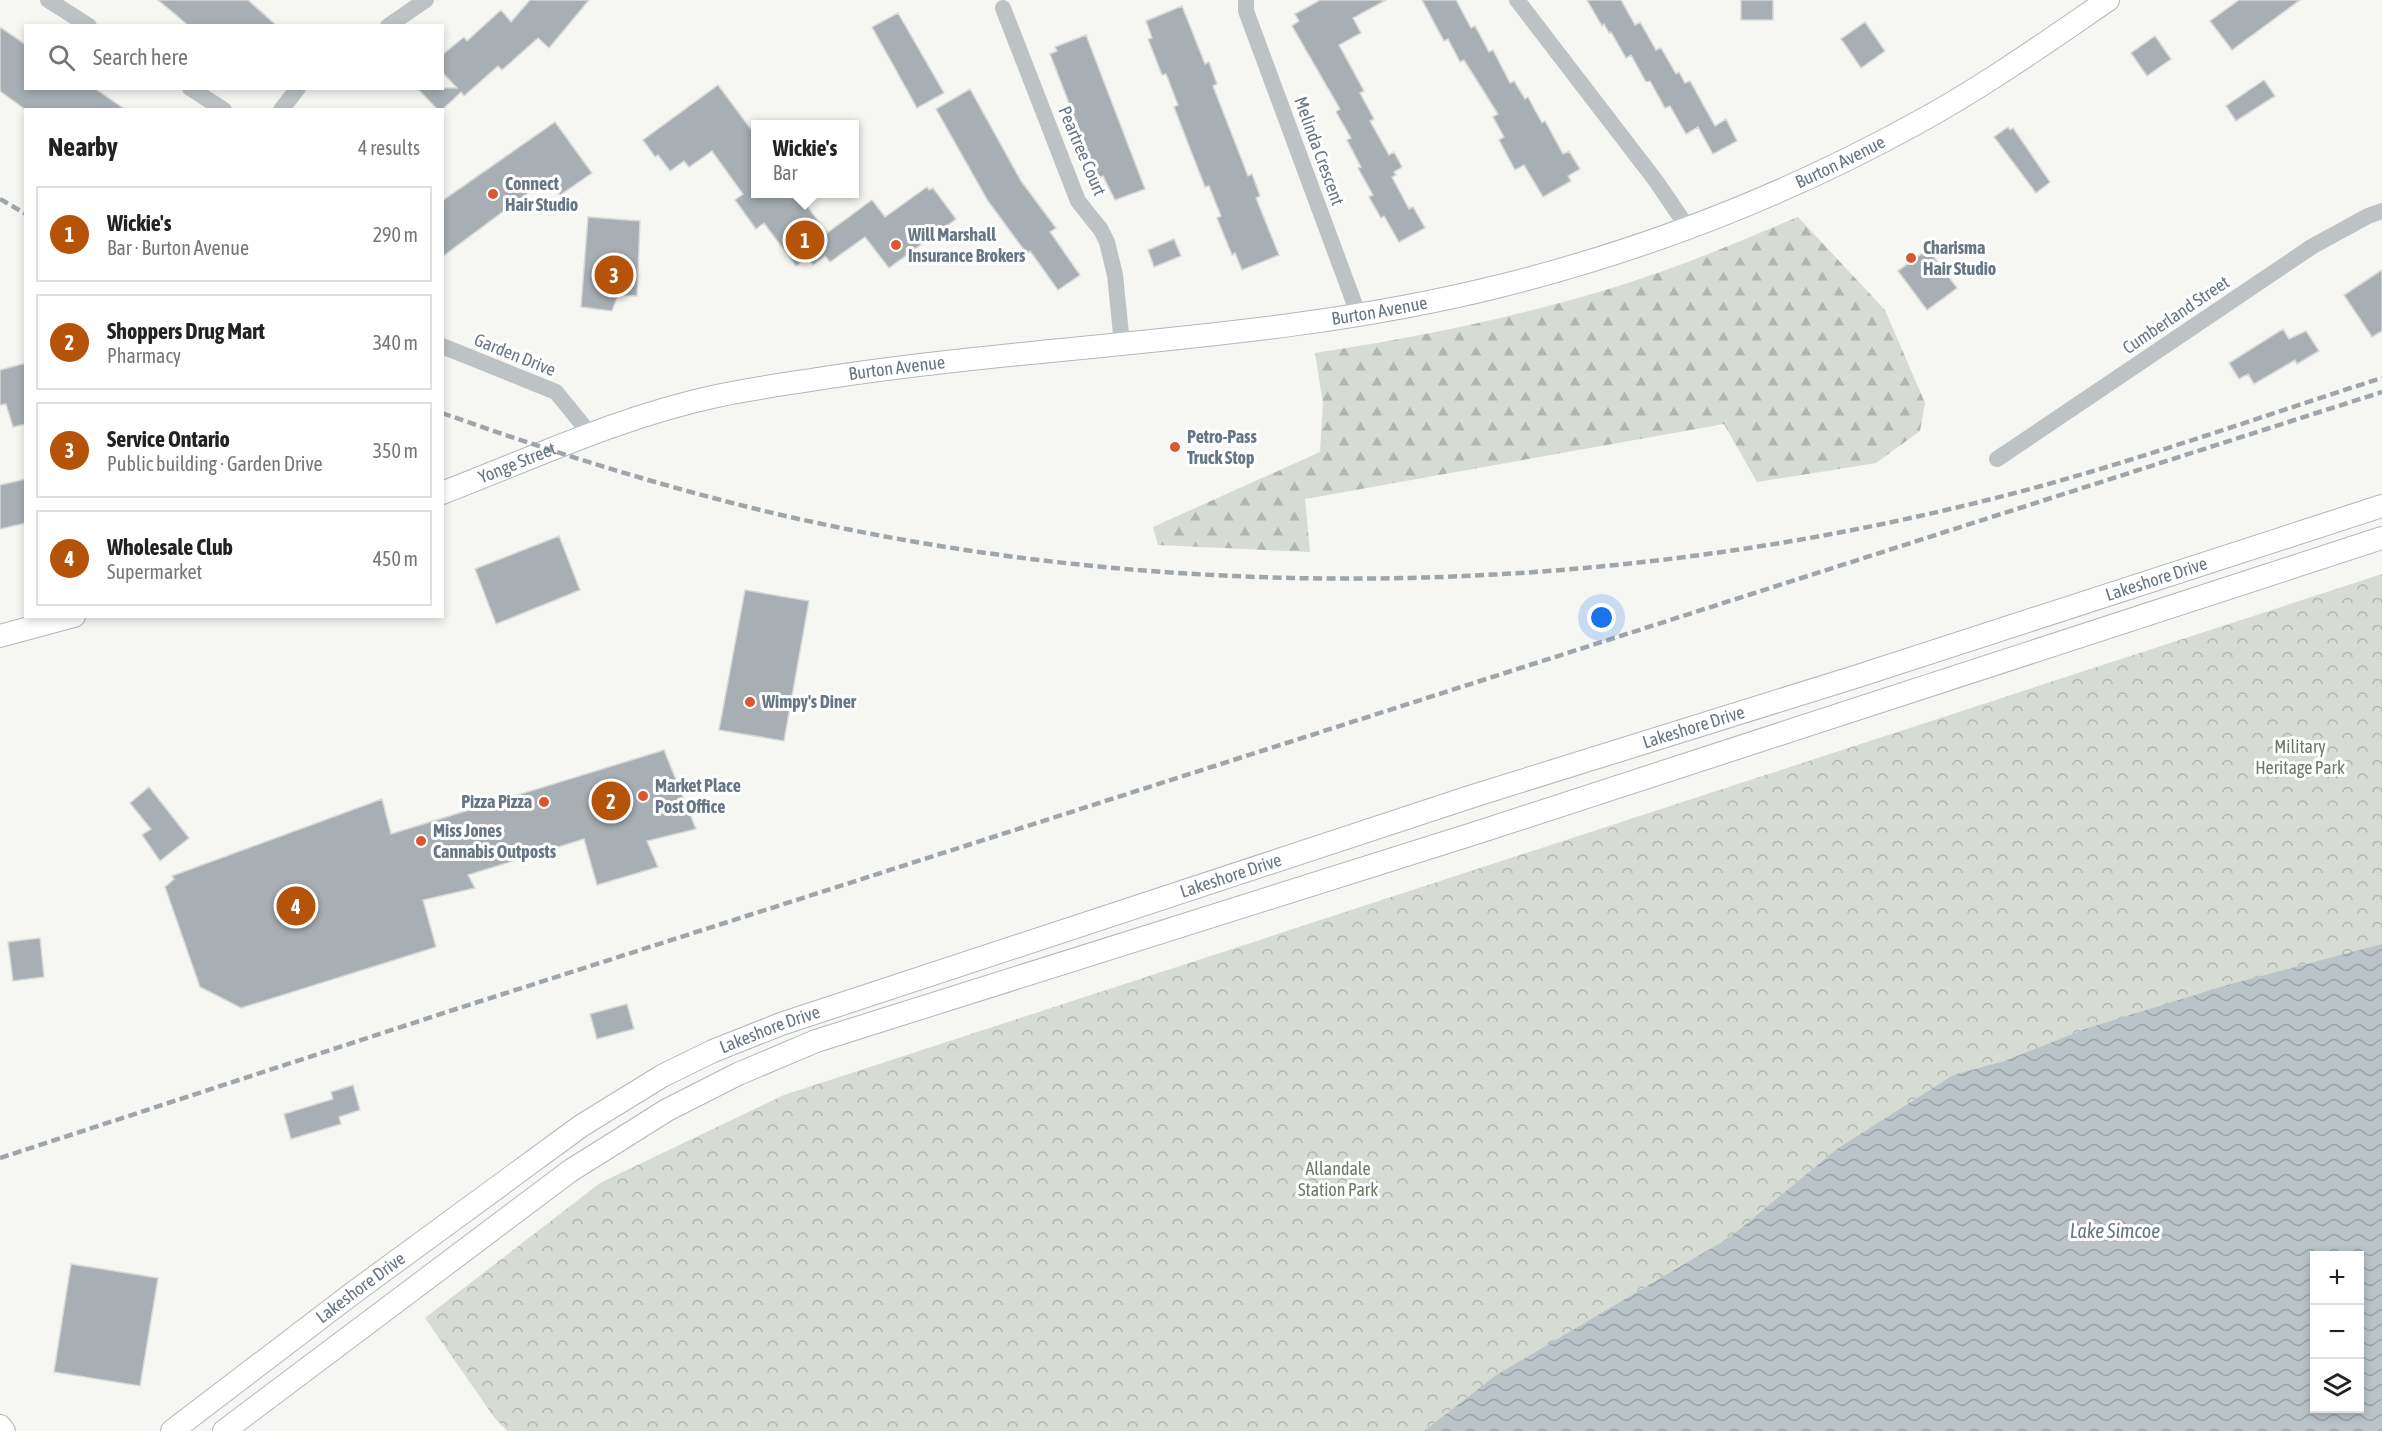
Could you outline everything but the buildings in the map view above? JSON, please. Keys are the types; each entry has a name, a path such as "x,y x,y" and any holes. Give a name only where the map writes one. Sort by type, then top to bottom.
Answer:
{"main road":[{"name":"Burton Avenue","path":"591,435 651,412 724,394 879,370 1359,316 1506,285 1627,249 1766,197 1917,123 1981,84 2108,0"},
{"name":"Yonge Street","path":"444,492 591,435"},
{"name":"Lakeshore Drive","path":"172,1431 551,1147 636,1091 713,1051 781,1024 1450,804 1869,672 2382,506"},
{"name":"Lakeshore Drive","path":"224,1431 570,1171 667,1110 738,1074 816,1041 1482,831 2382,538"},
{"path":"0,636 67,618"},
{"path":"0,1426 4,1431"}],"street":[{"path":"48,0 86,24"},
{"path":"391,24 426,0"},
{"name":"Melinda Crescent","path":"1246,0 1246,11 1359,316"},
{"path":"1518,0 1656,180 1688,228"},
{"name":"Peartree Court","path":"1003,8 1078,201 1101,230 1107,242 1115,275 1122,344"},
{"path":"193,90 221,108"},
{"path":"282,108 296,90"},
{"name":"Cumberland Street","path":"1997,459 2313,246 2368,216 2382,211"},
{"name":"Garden Drive","path":"444,347 556,392 591,435"}],"green space":[{"path":"1798,217 1885,310 1925,403 1920,431 1876,463 1757,482 1724,424 1305,499 1310,552 1158,545 1153,527 1320,452 1323,404 1315,353 1493,320 1580,297 1683,264"},
{"name":"Allandale Station Park","path":"2382,574 2382,944 2234,983 2004,1061 1953,1075 1838,1148 1730,1237 1496,1375 1424,1431 507,1431 494,1417 425,1318 600,1183 784,1095"}],"water":[{"name":"Lake Simcoe","path":"2382,944 2382,1431 1424,1431 1496,1375 1730,1237 1838,1148 1953,1075 2004,1061 2088,1028 2234,983"}],"railway":[{"path":"0,199 24,213"},
{"path":"444,414 566,455 692,492 777,514 932,545 1089,566 1246,577 1405,578 1563,570 1720,552 1876,525 2074,477 2382,378"},
{"path":"0,1158 453,1010 2382,392"}],"place":[{"name":"Connect Hair Studio","path":"493,194"},
{"name":"Wickie's","path":"805,240"},
{"name":"Will Marshall Insurance Brokers","path":"896,245"},
{"name":"Charisma Hair Studio","path":"1911,258"},
{"name":"Service Ontario","path":"614,275"},
{"name":"Petro-Pass Truck Stop","path":"1175,447"},
{"name":"Wimpy's Diner","path":"750,702"},
{"name":"Market Place Post Office","path":"643,796"},
{"name":"Shoppers Drug Mart","path":"611,801"},
{"name":"Pizza Pizza","path":"544,802"},
{"name":"Miss Jones Cannabis Outposts","path":"421,841"},
{"name":"Wholesale Club","path":"296,906"}],"park label":[{"name":"Military Heritage Park","path":"2300,757"}]}
